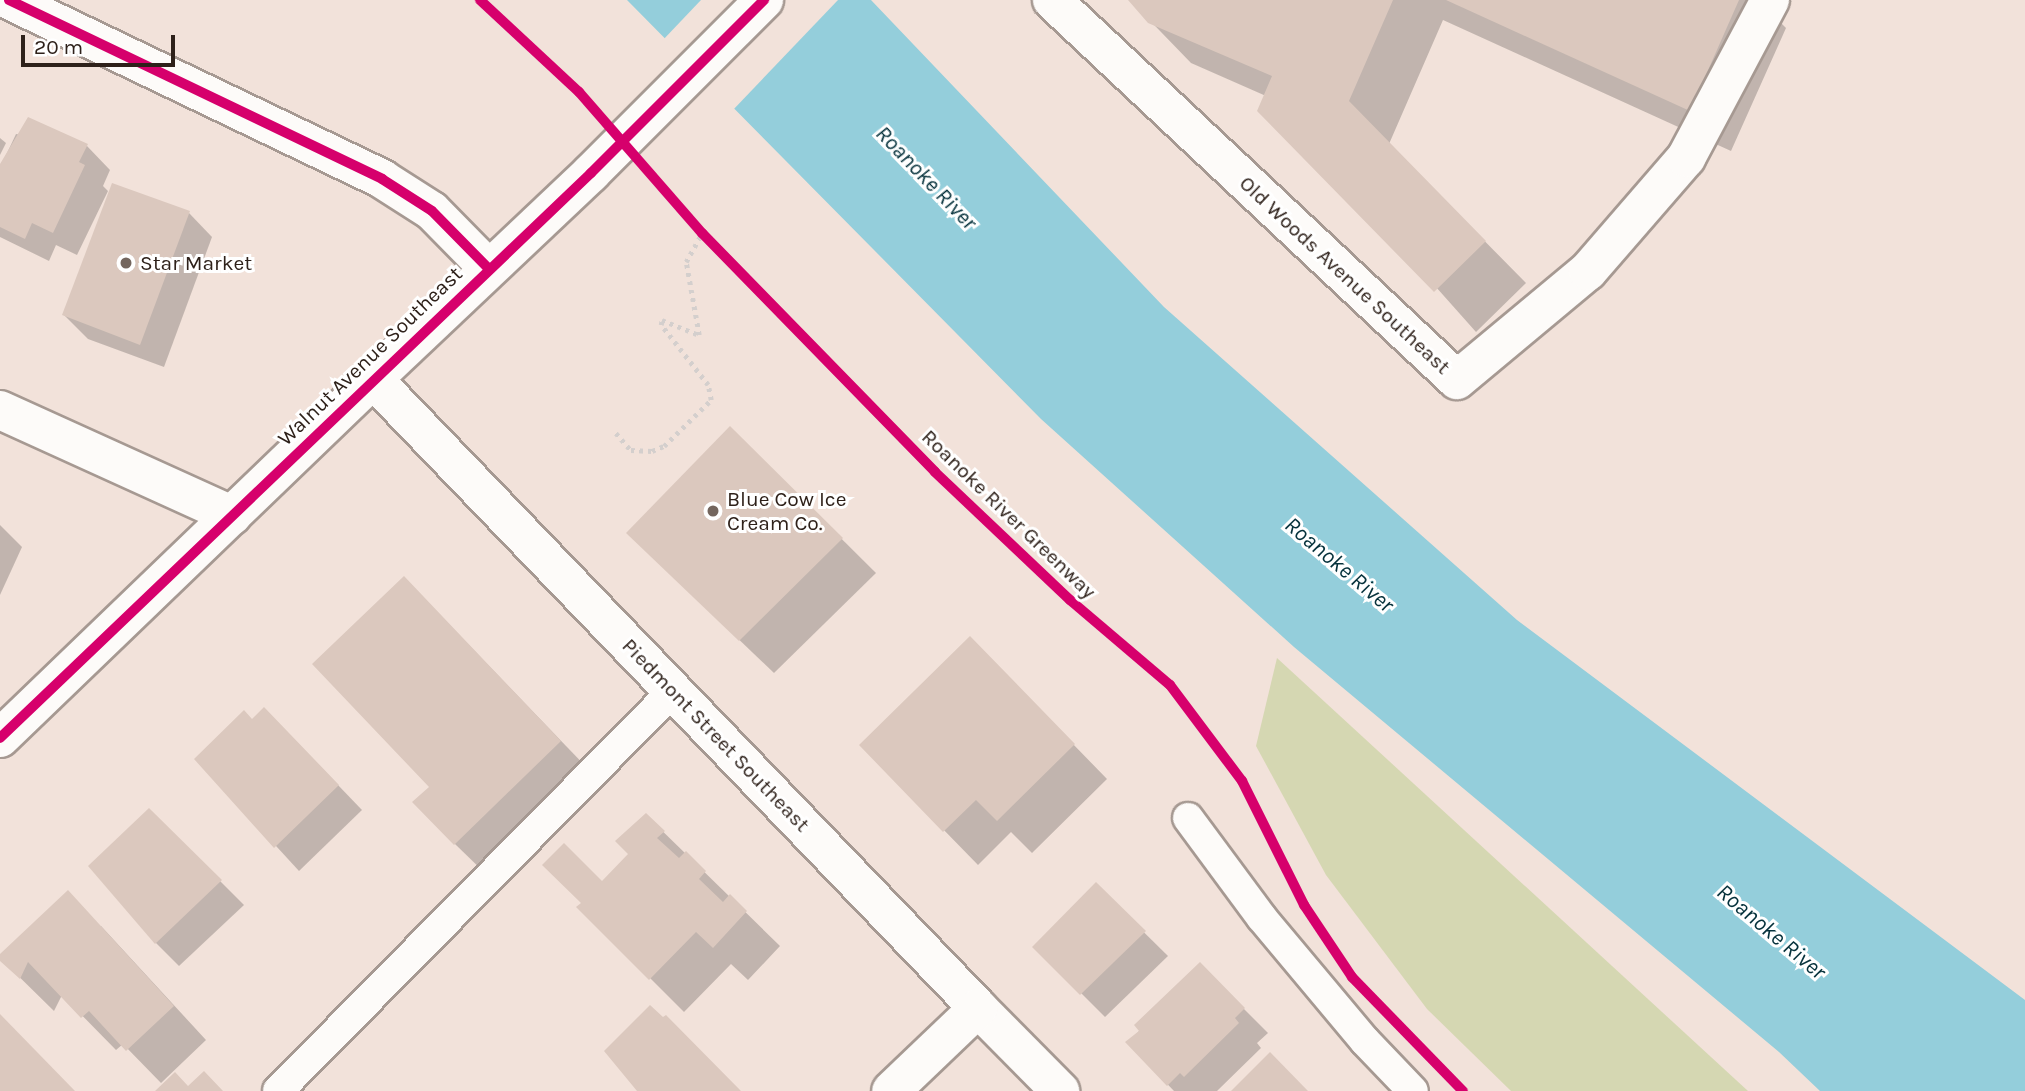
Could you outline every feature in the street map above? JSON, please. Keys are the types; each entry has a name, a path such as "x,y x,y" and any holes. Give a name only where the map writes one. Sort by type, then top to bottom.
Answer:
{"street":[{"path":"9,0 382,179 432,211 489,269"},
{"name":"Walnut Avenue Southeast","path":"0,738 591,173 764,0"},
{"name":"Old Woods Avenue Southeast","path":"1052,0 1457,380 1588,271 1686,158 1770,0"},
{"name":"Piedmont Street Southeast","path":"373,379 1059,1091"},
{"path":"0,410 232,514"},
{"path":"891,1091 978,1008"}],"lane":[{"path":"278,1091 673,691"},
{"path":"1188,818 1262,918 1365,1041 1413,1091"}],"path":[{"path":"693,224 711,243"},
{"path":"616,433 631,450 652,452 664,446 711,400 708,385 661,325 662,320 699,335 686,262 702,233"}],"green space":[{"path":"1277,658 1748,1091 1511,1091 1427,1009 1326,875 1256,746"}],"water":[{"name":"Roanoke River","path":"627,0 871,0 1164,307 1517,620 2025,1000 2025,1091 1820,1091 1779,1052 1294,647 1041,419"}],"pier":[{"path":"701,0 838,0 732,111 662,41"}],"building":[{"path":"1128,0 1393,0 1349,101 1486,241 1434,292 1257,111 1272,76 1148,23"},
{"path":"1446,0 1739,0 1690,111"},
{"path":"28,117 88,144 79,162 85,165 53,233 32,223 25,239 0,227 0,164"},
{"name":"Star Market","path":"112,183 190,211 140,345 62,315"},
{"path":"730,426 843,538 739,641 626,533"},
{"path":"404,576 561,741 454,845 412,802 429,787 312,664"},
{"path":"970,636 1075,744 997,821 976,800 943,832 859,745"},
{"path":"264,707 339,785 274,848 194,759 244,710 252,719"},
{"path":"149,808 222,880 155,944 88,866"},
{"path":"646,813 665,831 657,838 679,858 686,851 706,871 699,879 723,902 730,894 747,911 713,948 696,932 649,980 576,907 581,903 542,865 564,843 602,881 628,854 615,841"},
{"path":"1096,882 1146,931 1080,995 1032,947"},
{"path":"68,890 174,1006 126,1051 89,1011 81,1018 28,962 20,979 0,961 0,954"},
{"path":"1200,962 1245,1008 1235,1018 1239,1023 1184,1077 1180,1073 1167,1086 1125,1042 1139,1031 1134,1025"},
{"path":"650,1005 663,1017 666,1015 741,1091 637,1091 604,1051"},
{"path":"0,1014 75,1091 0,1091"},
{"path":"1270,1052 1308,1091 1231,1091"},
{"path":"204,1071 223,1091 155,1091 175,1072 188,1086"}],"cycle path":[{"path":"9,0 382,179 432,211 489,269"},
{"name":"Roanoke River Greenway","path":"480,0 579,92 702,233 935,472 1070,600 1170,685 1242,781 1304,905 1352,977 1463,1091"},
{"path":"0,738 591,173 764,0"}],"place":[{"name":"Star Market","path":"126,263"},
{"name":"Blue Cow Ice Cream Co.","path":"713,511"}]}
